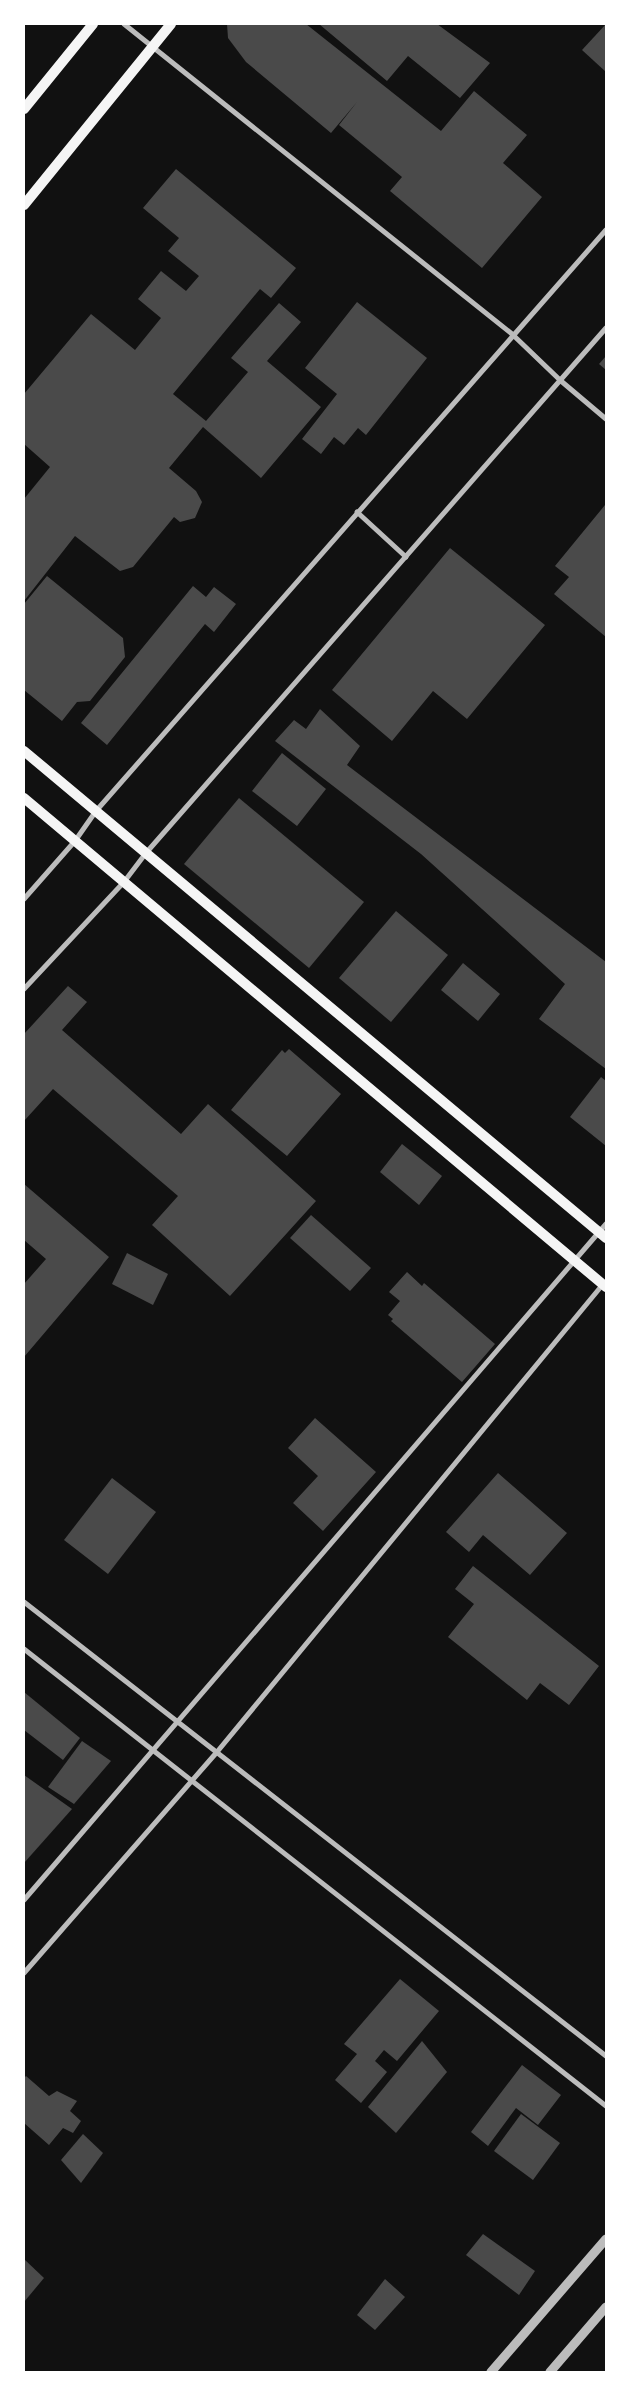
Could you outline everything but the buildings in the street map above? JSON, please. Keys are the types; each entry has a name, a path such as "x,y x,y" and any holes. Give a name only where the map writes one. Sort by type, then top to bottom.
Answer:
{"main road":[{"path":"24,109 93,24"},
{"path":"24,205 154,48 171,24"},
{"path":"24,751 602,1235"},
{"path":"24,798 575,1261 605,1284"}],"street":[{"path":"124,24 512,334 561,381 606,419"},
{"path":"24,899 75,841 96,811 512,334 606,230"},
{"path":"24,989 124,882 146,853 606,328"},
{"path":"357,512 406,557"},
{"path":"24,1900 575,1261 602,1235 606,1224"},
{"path":"24,1974 217,1752 605,1284"},
{"path":"24,1602 606,2056"},
{"path":"24,1649 606,2106"},
{"path":"491,2372 606,2239"},
{"path":"550,2372 606,2307"}]}
